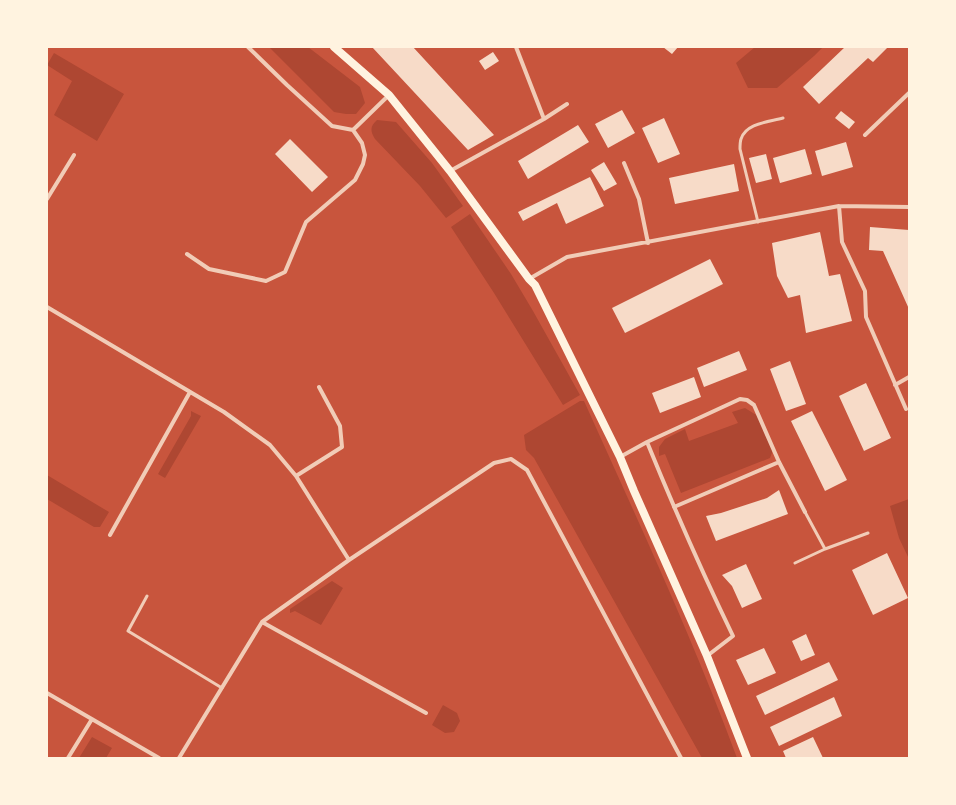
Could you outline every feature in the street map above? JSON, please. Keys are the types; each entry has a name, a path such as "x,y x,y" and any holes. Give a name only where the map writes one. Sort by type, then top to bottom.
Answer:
{"main road":[{"path":"334,47 389,95 450,171 535,286 620,457 707,656 747,758"}],"street":[{"path":"187,254 209,269 266,281 285,272 306,222 355,180 363,164 365,155 362,143 353,130 332,126 248,47"},
{"path":"516,47 544,119"},
{"path":"865,135 909,93"},
{"path":"353,130 389,95"},
{"path":"450,171 544,119 567,104"},
{"path":"47,199 74,155"},
{"path":"624,163 639,199 648,243"},
{"path":"839,206 842,242 865,291 866,317 906,409"},
{"path":"529,278 567,257 839,206 909,207"},
{"path":"47,307 224,412 270,445 296,476 349,560"},
{"path":"895,385 909,377"},
{"path":"296,476 342,447 340,426 318,387"},
{"path":"110,535 190,392"},
{"path":"620,457 647,442 740,399 747,400 754,405 779,462 805,512"},
{"path":"647,442 706,581 732,636 707,656"},
{"path":"179,758 262,622 349,560 494,463 511,459 527,470 681,758"},
{"path":"674,507 779,462"},
{"path":"262,622 426,713"},
{"path":"47,693 159,758"},
{"path":"68,758 92,719"}],"lane":[{"path":"758,222 740,149 740,140 748,129 755,125 783,118"},
{"path":"805,512 825,550"},
{"path":"795,563 868,533"},
{"path":"148,596 128,631 222,688"}],"shaded area":[{"path":"269,47 308,47 360,87 365,103 356,114 334,112"},
{"path":"755,47 823,47 777,88 748,88 736,63"},
{"path":"54,53 124,94 97,141 54,115 72,81 47,65"},
{"path":"377,120 396,122 432,163 463,206 446,218 420,186 375,139 372,134 372,129 373,124"},
{"path":"470,214 511,274 580,395 563,405 494,293 451,227"},
{"path":"580,401 584,401 664,578 702,667 737,758 702,758 534,458 526,450 524,435"},
{"path":"745,408 761,418 774,447 770,458 681,493 665,454 659,456 659,447 665,439 685,429 689,441 738,423 732,412"},
{"path":"191,411 201,416 165,478 158,474 191,416"},
{"path":"47,475 109,512 100,527 94,527 47,499"},
{"path":"909,499 909,559 899,538 890,506"},
{"path":"332,581 343,588 321,625 295,611 290,613 290,609"},
{"path":"443,705 457,713 460,721 454,732 445,733 432,725"},
{"path":"92,737 112,748 106,758 79,758"}],"building":[{"path":"372,47 413,47 494,135 468,150"},
{"path":"663,47 678,47 672,54"},
{"path":"845,47 888,47 873,62 868,58 819,104 803,87"},
{"path":"493,52 499,61 485,70 479,61"},
{"path":"622,110 635,133 608,148 595,124"},
{"path":"841,111 855,122 849,129 835,118"},
{"path":"664,118 680,154 658,163 642,128"},
{"path":"578,125 589,142 528,179 518,161"},
{"path":"290,139 328,177 312,192 275,154"},
{"path":"846,142 853,167 822,176 815,151"},
{"path":"805,149 812,174 780,183 773,158"},
{"path":"766,154 772,179 756,183 749,158"},
{"path":"604,162 617,184 604,191 591,170"},
{"path":"734,164 739,191 675,204 669,178"},
{"path":"590,177 604,206 566,224 557,203 523,221 518,212"},
{"path":"870,227 909,230 909,309 883,251 869,250"},
{"path":"820,232 829,276 840,274 852,321 806,333 800,295 788,298 777,276 772,243"},
{"path":"710,259 723,284 625,333 612,308"},
{"path":"739,351 747,370 704,387 697,368"},
{"path":"790,361 806,404 786,411 770,369"},
{"path":"694,377 701,397 660,413 652,393"},
{"path":"866,383 891,438 864,451 839,396"},
{"path":"812,411 847,480 825,491 791,421"},
{"path":"779,490 788,514 716,541 706,516 721,513 767,498"},
{"path":"887,553 908,598 873,615 852,570"},
{"path":"746,564 762,599 742,608 732,586 722,575"},
{"path":"806,634 815,655 801,661 792,641"},
{"path":"764,648 776,673 748,685 736,660"},
{"path":"829,662 838,680 765,715 756,696"},
{"path":"834,697 842,716 779,746 770,727"},
{"path":"813,737 823,758 786,758 783,751"}]}
